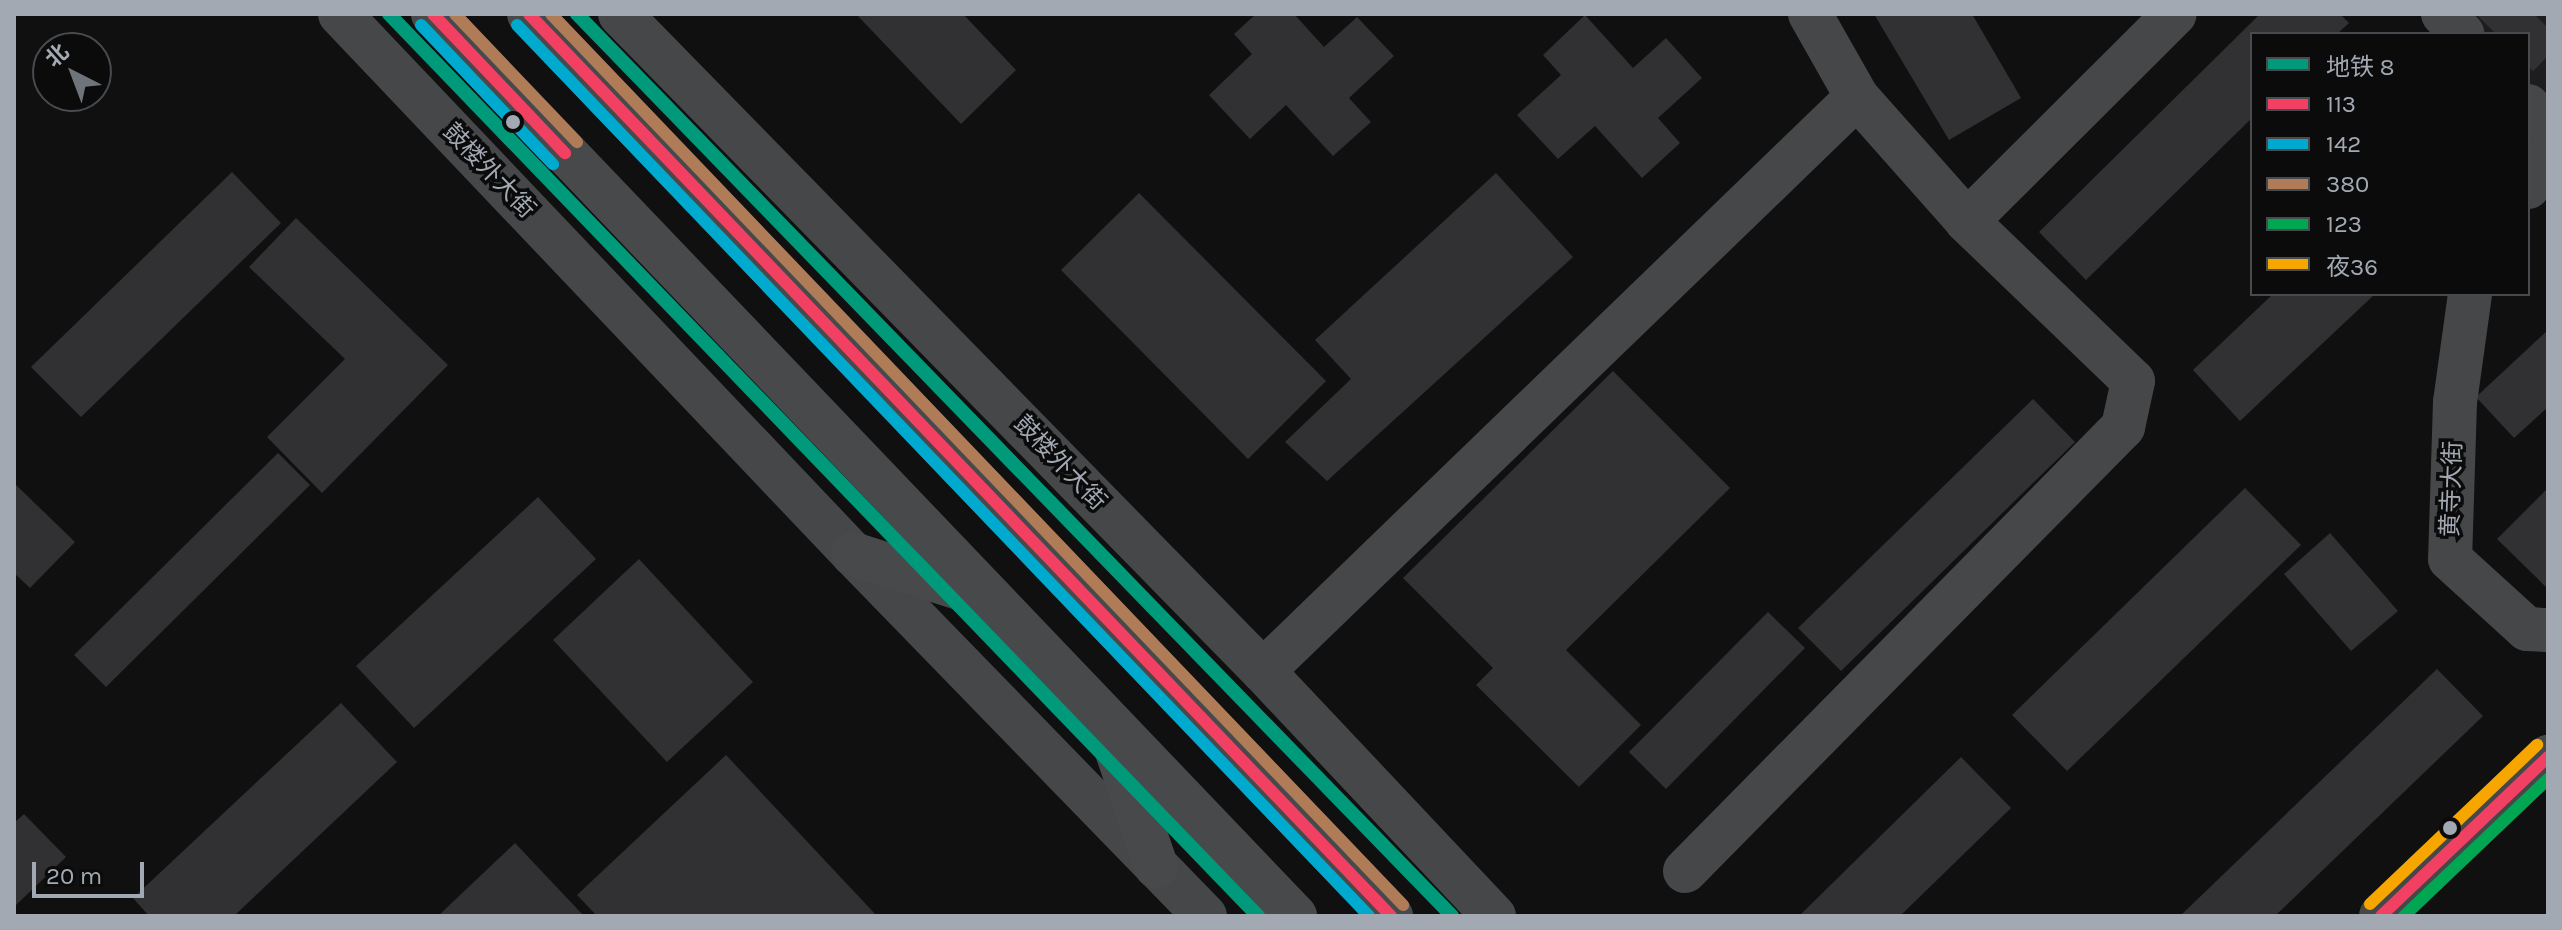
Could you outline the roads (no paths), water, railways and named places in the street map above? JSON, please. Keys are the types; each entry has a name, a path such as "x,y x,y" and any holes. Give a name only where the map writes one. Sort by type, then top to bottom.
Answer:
{"main road":[{"path":"433,14 1295,916"},
{"path":"529,14 1391,916"},
{"path":"853,554 992,598"},
{"path":"1104,714 1156,866"}],"street":[{"name":"鼓楼外大街","path":"340,14 853,554 1205,916"},
{"name":"鼓楼外大街","path":"620,14 1263,671 1494,916"},
{"path":"1685,871 2123,427 2133,381 1967,221 1857,97 1810,14"},
{"path":"1967,221 2175,14"},
{"path":"2443,14 2460,32"},
{"path":"1263,671 1857,97"},
{"path":"2530,108 2548,127"},
{"path":"2530,184 2548,152"},
{"name":"黄寺大街","path":"2470,296 2455,402 2450,559 2527,629 2548,630"},
{"path":"2381,916 2548,757"}],"metro line":[{"name":"8","path":"389,14 1258,916"},
{"name":"8","path":"577,14 1452,916"}]}
